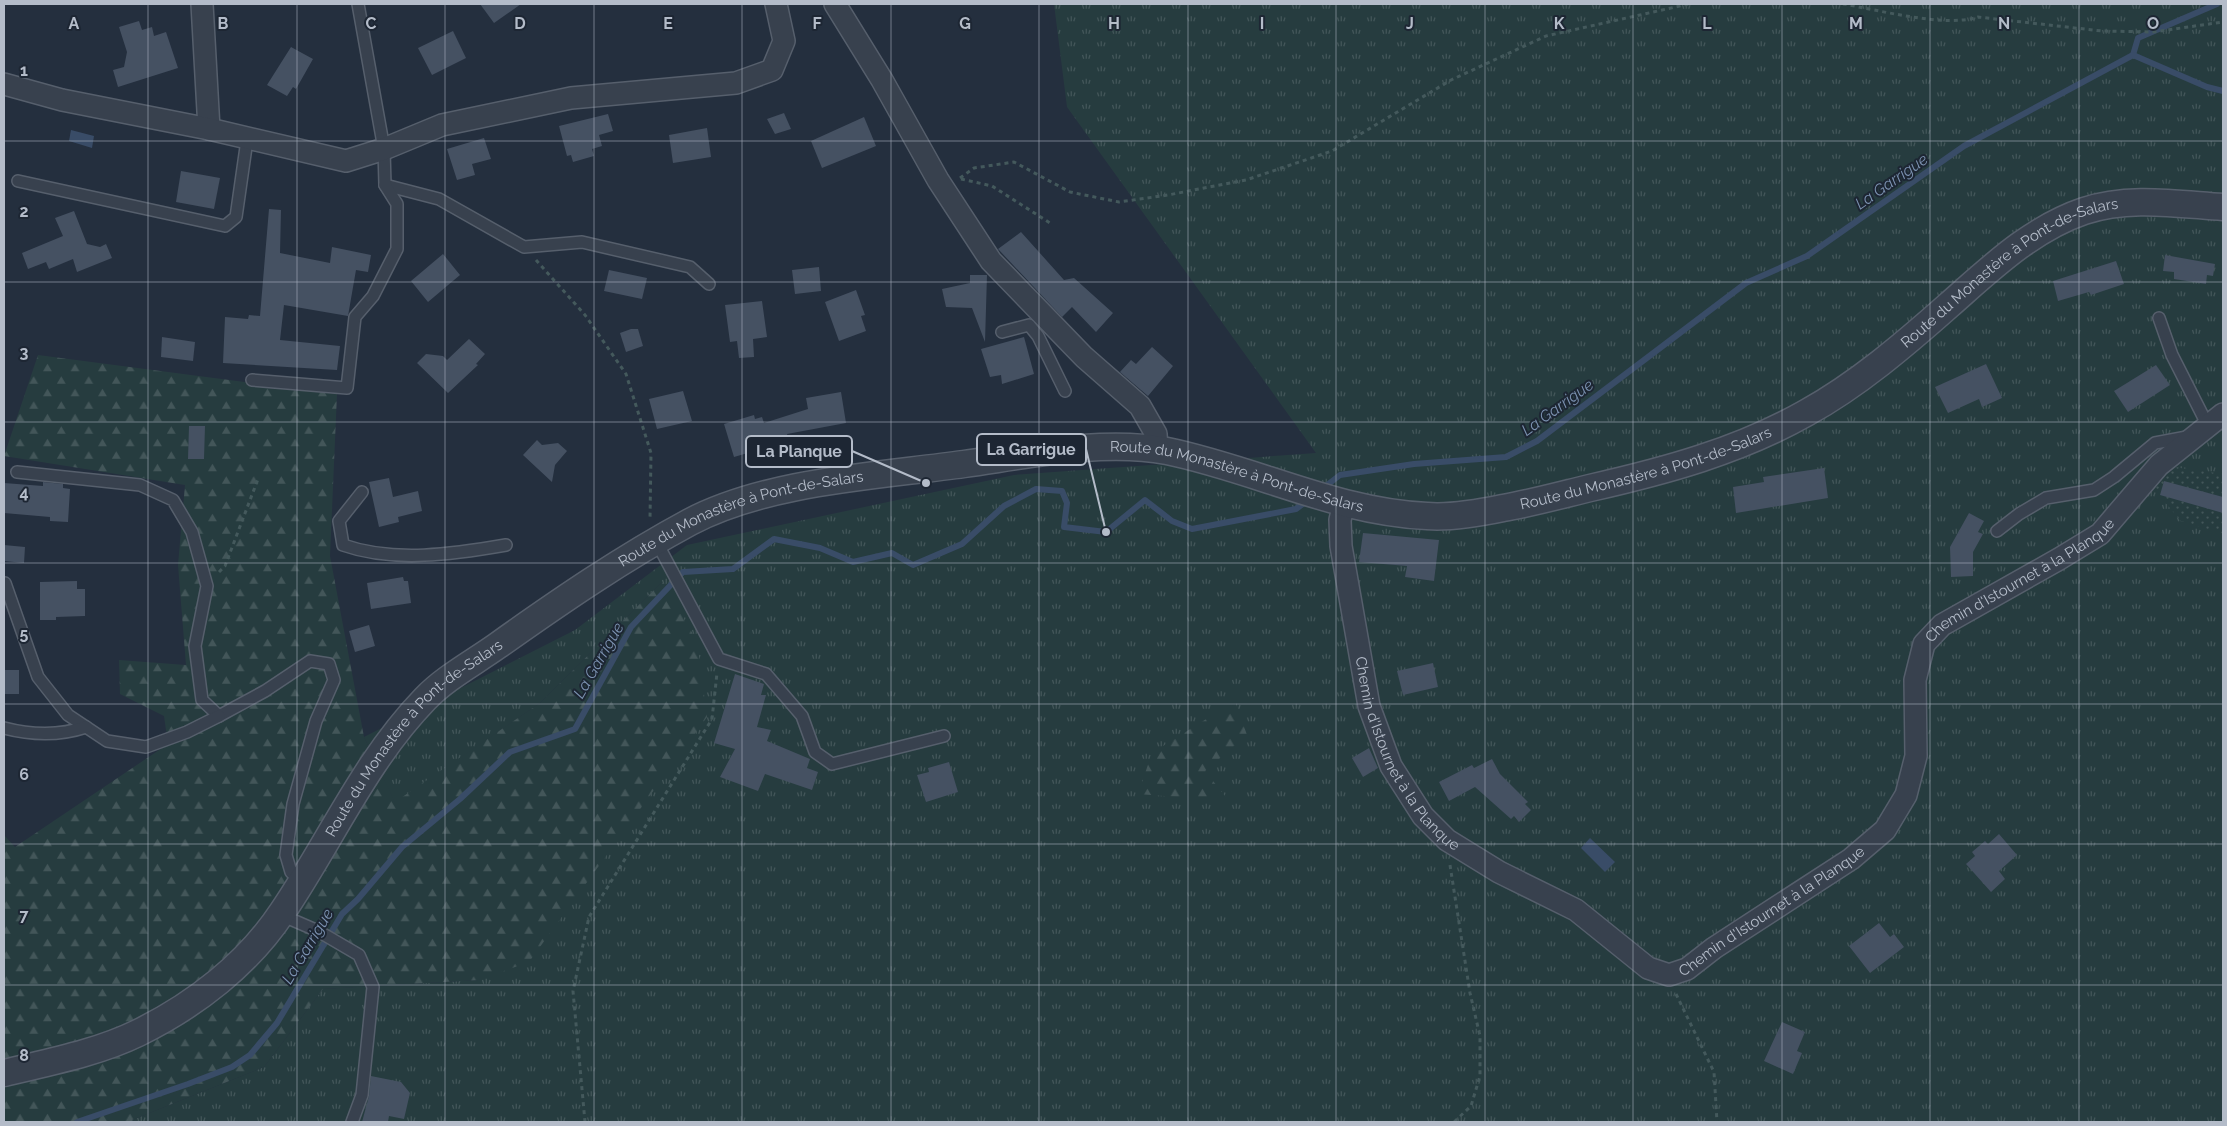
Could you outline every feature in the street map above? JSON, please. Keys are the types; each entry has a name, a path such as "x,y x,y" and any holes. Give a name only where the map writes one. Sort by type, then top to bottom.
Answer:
{"street":[{"path":"202,4 209,130"},
{"path":"4,84 62,100 209,130 346,161 384,149 442,125 571,98 736,83 772,70 784,41 776,4"},
{"path":"834,4 882,80 938,180 991,261 1084,357 1140,406 1156,434 1157,449"},
{"name":"Route du Monastère à Pont-de-Salars","path":"4,1073 81,1054 137,1034 188,1003 228,975 281,915 366,774 392,737 430,693 546,611 662,552 698,518 746,500 814,484 1052,452 1103,448 1157,449 1216,462 1337,502 1382,512 1433,517 1498,509 1643,476 1711,456 1767,434 1813,410 1864,374 1932,320 2008,254 2048,226 2088,209 2133,202 2223,207"},
{"name":"Chemin d'Istournet à la Planque","path":"1337,502 1341,546 1369,706 1391,766 1423,816 1447,840 1499,872 1576,910 1648,968 1668,975 1687,969 1714,948 1851,859 1885,830 1906,795 1916,756 1915,680 1924,644 1942,625 2100,534 2159,465 2209,425"}],"lane":[{"path":"252,380 347,388 355,317 373,296 397,249 397,204 385,185 384,149 358,4"},
{"path":"18,181 224,226 236,218 247,140"},
{"path":"385,185 439,198 524,247 582,242 690,267 709,284"},
{"path":"1997,531 2019,514 2046,498 2094,490 2114,477 2155,443 2209,425 2172,355 2159,318"},
{"path":"1002,332 1029,325 1038,336 1065,391"},
{"path":"17,472 140,485 173,500 192,532 207,586 195,646 202,700 219,716"},
{"path":"362,492 339,521 344,545 364,552 444,555 506,545"},
{"path":"662,552 719,660 766,674 802,716 815,752 832,764 944,736"},
{"path":"5,582 38,677 68,715 107,741 146,747 186,732 219,716 265,691 310,661 329,664 334,680 316,721 293,804 286,855 291,872 301,882"},
{"path":"4,728 34,734 66,733 86,727"},
{"path":"281,915 318,931 359,955 373,986 362,1095 352,1122"}],"path":[{"path":"959,178 974,168 1014,162 1070,192 1118,202 1168,195 1246,180 1332,151 1451,80 1546,36 1689,4"},
{"path":"1844,4 1918,18 1968,20 1978,17 2102,31 2153,32 2223,22"},
{"path":"938,180 959,178 992,186 1050,223"},
{"path":"524,247 585,315 626,374 651,453 650,520 662,552"},
{"path":"207,586 225,566 258,478"},
{"path":"585,1122 573,991 589,917 712,719 719,660"},
{"path":"1447,840 1452,887 1480,1036 1480,1076 1471,1106 1454,1122"},
{"path":"1668,975 1680,1006 1714,1072 1717,1122"}],"green space":[{"path":"1054,4 2223,4 2223,1122 134,1122 132,1120 264,1067 323,989 479,980 662,582 540,703 395,803 364,737 575,630 687,545 1014,475 1316,453 1067,107"},
{"path":"38,355 337,394 330,556 364,737 395,802 540,703 662,582 697,641 707,717 529,962 479,980 323,989 264,1067 132,1120 134,1122 4,1122 4,835 15,847 168,744 164,716 120,694 119,660 186,665 178,565 185,485 4,456"},
{"path":"2159,465 2223,474 2223,534 2181,521 2153,488"},
{"path":"1235,701 1247,735 1205,771 1229,801 1138,794 1152,753"}],"water":[{"path":"71,130 94,136 92,148 69,141"},
{"path":"1590,838 1615,862 1605,872 1581,848"}],"building":[{"path":"480,4 521,4 494,23"},
{"path":"139,21 142,30 152,27 154,36 166,32 178,68 118,87 113,70 124,67 127,52 119,27"},
{"path":"453,31 466,58 432,75 418,48"},
{"path":"291,47 313,59 296,89 293,87 287,96 267,85"},
{"path":"784,113 791,129 775,134 767,119"},
{"path":"608,114 613,131 599,135 602,146 592,149 594,156 573,162 571,155 567,156 559,126"},
{"path":"864,117 876,146 822,168 811,141"},
{"path":"707,128 711,157 673,163 669,135"},
{"path":"484,138 491,159 472,164 475,175 457,180 447,149"},
{"path":"181,171 220,178 214,209 176,202"},
{"path":"269,209 281,210 280,253 330,263 332,247 371,255 368,272 356,270 348,316 284,305 280,340 340,346 337,370 223,363 225,317 248,319 249,315 260,316"},
{"path":"74,211 87,244 100,247 106,244 112,258 77,272 73,259 49,269 46,262 28,269 22,253 63,236 55,218"},
{"path":"1021,232 1064,280 1074,278 1113,313 1096,332 1072,307 1062,317 998,249"},
{"path":"443,254 460,275 428,302 411,281"},
{"path":"2165,255 2215,264 2213,276 2207,275 2206,284 2174,279 2174,272 2163,271"},
{"path":"2116,261 2124,284 2091,295 2089,292 2058,301 2053,281"},
{"path":"819,267 821,291 795,294 792,270"},
{"path":"609,270 647,278 642,299 604,291"},
{"path":"970,275 987,275 985,342 972,308 946,307 942,289 970,283"},
{"path":"856,290 865,315 861,316 866,331 839,341 825,302"},
{"path":"762,301 767,337 753,339 754,357 739,358 737,341 730,342 725,305"},
{"path":"631,329 638,329 643,346 626,352 620,333"},
{"path":"162,337 195,342 193,361 161,357"},
{"path":"1024,337 1034,374 1002,384 1001,375 990,377 981,349"},
{"path":"469,339 485,354 476,364 478,365 448,393 417,363 426,354 443,356 447,360"},
{"path":"1152,347 1173,366 1148,396 1120,372 1131,360 1136,364"},
{"path":"1986,364 2002,398 1982,407 1979,399 1948,413 1935,387"},
{"path":"2156,365 2170,385 2128,412 2114,391"},
{"path":"683,391 692,421 657,429 649,399"},
{"path":"841,392 846,423 787,434 789,441 734,457 724,424 754,415 755,419 762,417 764,423 808,409 806,398"},
{"path":"189,426 205,426 204,459 188,459"},
{"path":"537,440 542,445 558,443 567,451 555,465 552,482 523,455"},
{"path":"1824,468 1828,498 1736,513 1733,487 1764,482 1763,477"},
{"path":"389,478 393,497 418,491 422,511 398,517 399,522 379,527 369,482"},
{"path":"2164,481 2223,497 2223,513 2160,495"},
{"path":"43,482 63,484 63,488 70,489 68,522 50,521 50,517 4,513 4,483 43,486"},
{"path":"1969,513 1984,521 1978,532 1983,534 1973,552 1973,576 1951,577 1950,547"},
{"path":"1363,533 1439,540 1434,581 1405,577 1407,566 1359,562"},
{"path":"4,545 25,547 24,563 4,561"},
{"path":"403,577 404,581 408,581 411,603 371,609 367,583"},
{"path":"77,581 77,589 85,589 85,616 56,617 56,620 40,620 40,582"},
{"path":"369,625 375,646 355,652 349,631"},
{"path":"1433,663 1438,687 1403,695 1397,671"},
{"path":"4,670 19,670 19,694 4,694"},
{"path":"735,674 764,684 761,695 766,695 757,727 771,730 767,741 810,759 807,768 818,772 812,790 765,774 758,791 720,777 735,749 714,743"},
{"path":"1369,748 1378,768 1363,777 1352,758"},
{"path":"1492,759 1500,774 1528,802 1525,804 1531,810 1519,822 1514,816 1511,819 1475,787 1449,801 1439,782 1472,765 1474,768"},
{"path":"949,762 958,792 926,802 917,775 929,772 928,768"},
{"path":"1999,834 2017,855 1999,871 2005,879 1991,892 1966,864 1975,856 1972,852 1985,841 1988,844"},
{"path":"1879,923 1890,937 1894,934 1904,947 1870,973 1849,946"},
{"path":"1782,1022 1805,1032 1797,1051 1802,1053 1793,1074 1764,1061"},
{"path":"371,1076 401,1082 410,1093 404,1119 389,1116 388,1122 362,1122 369,1096"}],"waterway":[{"path":"2133,55 2138,38 2217,4"},
{"name":"La Garrigue","path":"1322,489 1340,475 1414,464 1506,457 1537,441 1746,283 1807,256 1964,146 2133,55 2207,87 2223,91"},
{"name":"La Garrigue","path":"77,1122 232,1067 250,1055 277,1023 342,914 358,899 402,847 460,799 510,752 575,729 631,627 683,572 733,569 774,539 820,548 853,562 892,553 913,565 962,544 1004,506 1036,489 1062,491 1067,503 1064,527 1106,532 1145,500 1172,521 1192,529 1296,509 1308,500"}],"place":[{"name":"La Planque","path":"926,483"},
{"name":"La Garrigue","path":"1106,532"}]}
